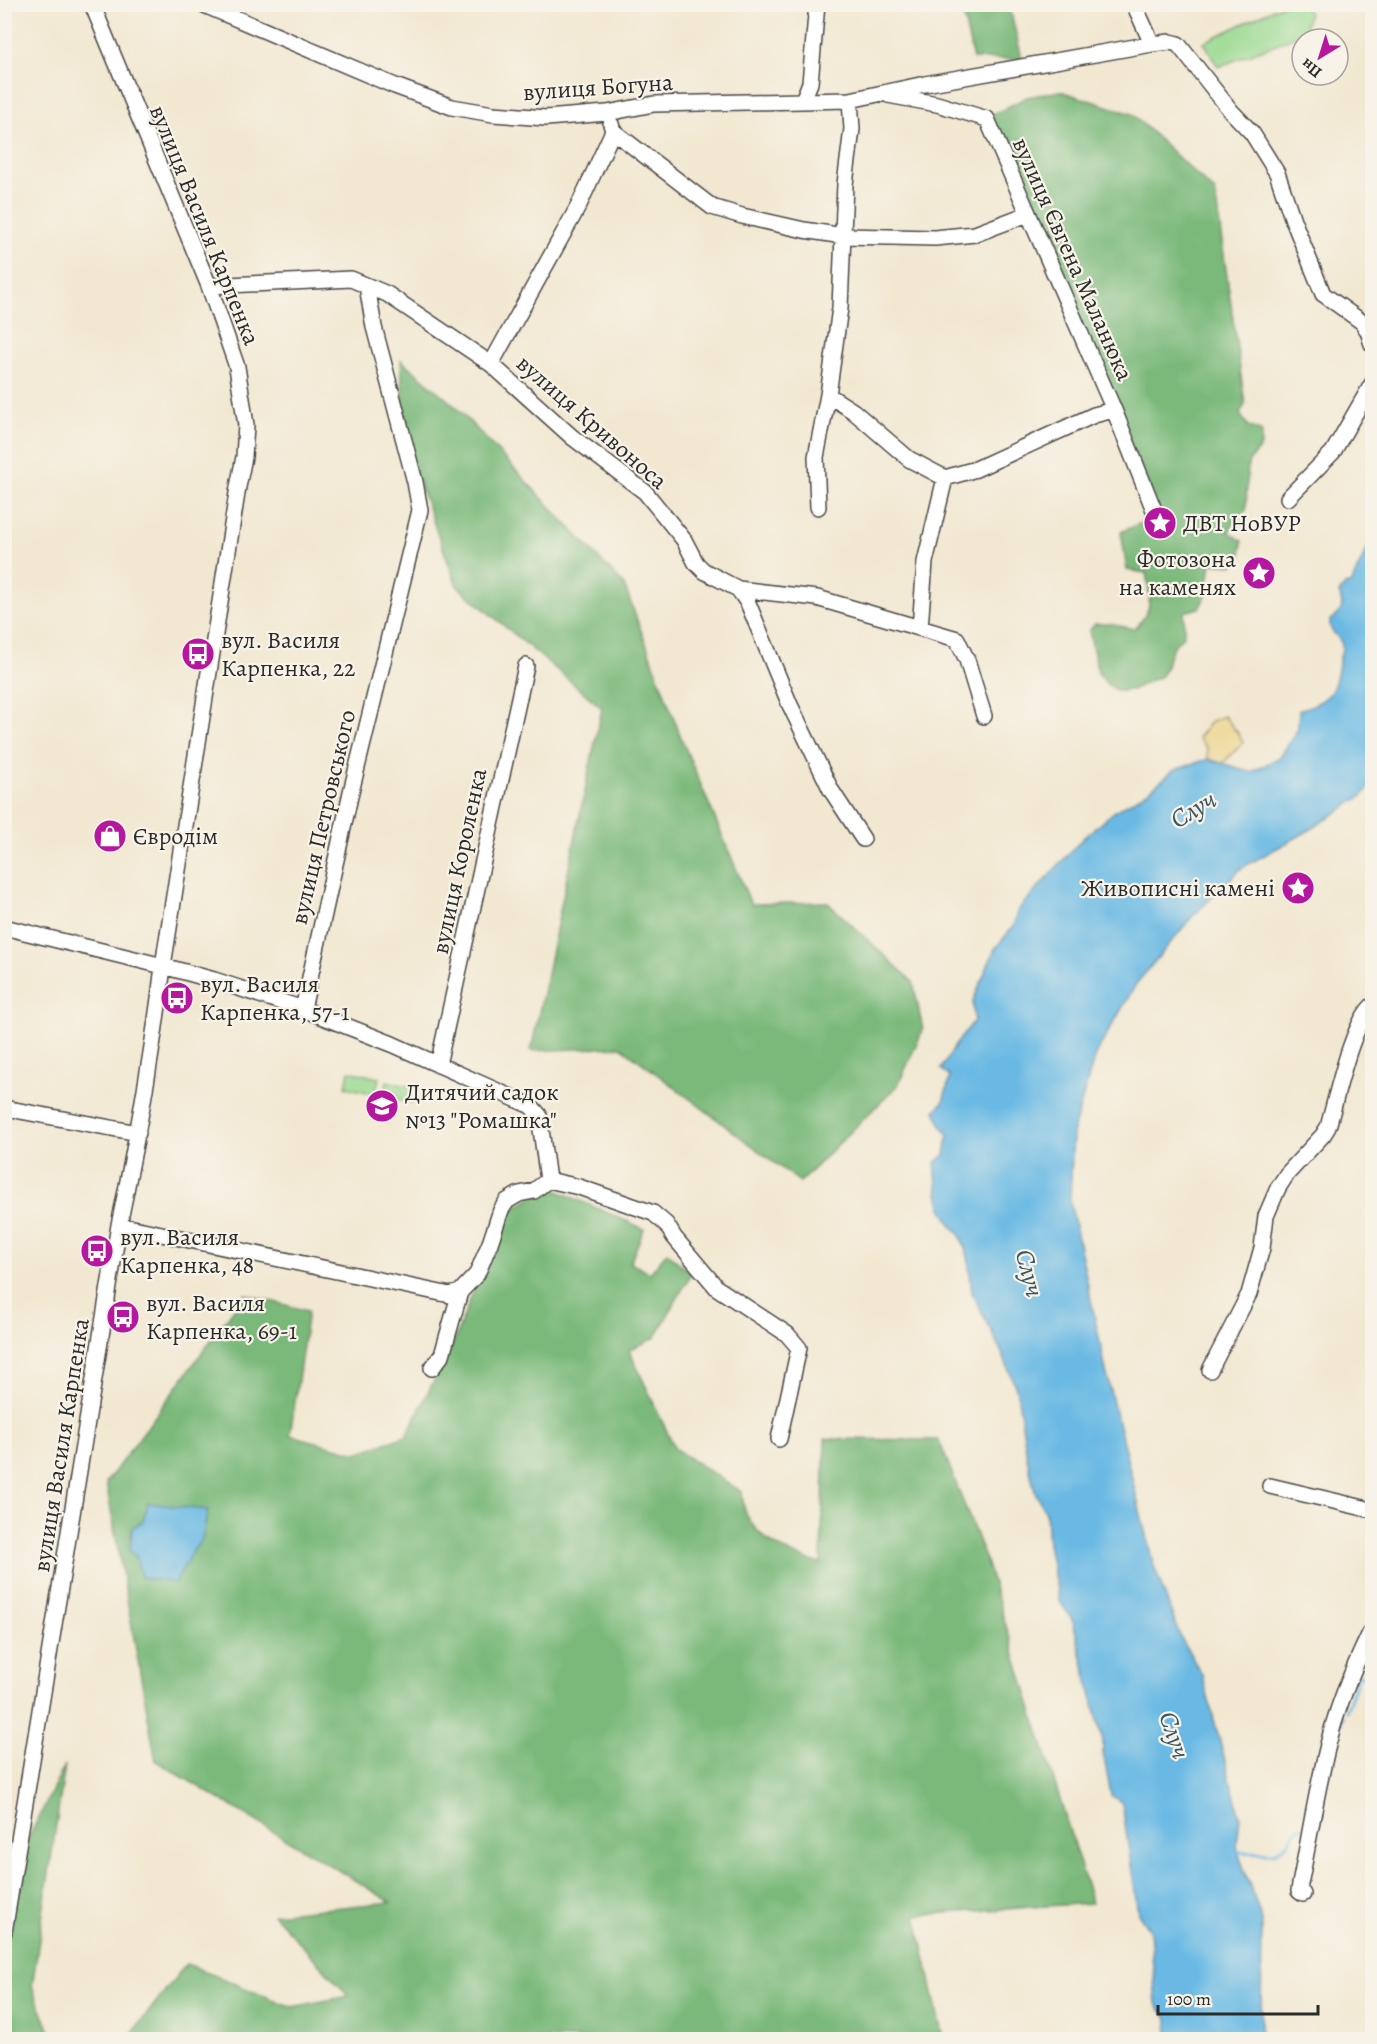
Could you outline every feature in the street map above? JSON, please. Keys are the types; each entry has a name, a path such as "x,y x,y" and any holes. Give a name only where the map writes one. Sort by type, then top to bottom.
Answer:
{"street":[{"name":"вулиця Василя Карпенка","path":"4,1932 119,1225 138,1133 158,1011 163,966 244,457 246,425 237,367 209,286 93,4"},
{"name":"вулиця Богуна","path":"202,4 395,86 452,107 493,114 546,118 607,113 654,104 850,100 925,84 1152,44 1170,42 1178,44 1231,111 1252,133 1277,173 1323,294 1362,322 1372,344"},
{"path":"803,100 810,83 817,4"},
{"path":"1134,4 1152,44"},
{"name":"вулиця Євгена Маланюка","path":"879,93 937,104 987,119 1114,410 1158,520"},
{"path":"818,507 816,457 828,395 840,308 845,184 852,129 850,100"},
{"path":"607,113 613,131 712,207 742,216 843,236 935,238 975,234 1028,214"},
{"name":"вулиця Кривоноса","path":"491,364 578,207 613,131"},
{"name":"вулиця Кривоноса","path":"209,286 351,279 387,294 491,364 572,437 645,492 684,540 696,563 704,571 738,589 817,598 957,639 967,660 984,716"},
{"name":"вулиця Петровського","path":"303,1010 356,769 420,510 415,482 374,327 367,286"},
{"path":"1288,498 1333,452 1372,384"},
{"path":"828,395 853,411 909,459 945,478 976,469 1094,416 1114,410"},
{"path":"920,628 925,562 945,478"},
{"path":"738,589 748,603 790,705 831,790 863,839"},
{"name":"вулиця Короленка","path":"438,1065 526,666"},
{"path":"4,927 163,966 303,1010 383,1040 531,1106 539,1115 548,1180"},
{"path":"1210,1370 1249,1294 1262,1248 1266,1216 1278,1188 1287,1174 1328,1127 1357,1028 1365,1013 1372,1006"},
{"path":"4,1108 138,1133"},
{"path":"432,1368 442,1355 460,1292 477,1274 501,1210 507,1201 519,1194 534,1191 548,1180"},
{"path":"548,1180 579,1187 653,1213 666,1224 674,1237 717,1288 787,1334 799,1348 779,1439"},
{"path":"119,1225 450,1295 460,1292"},
{"path":"1270,1486 1372,1510"},
{"path":"1303,1894 1299,1891 1332,1728 1344,1690 1372,1629"}],"green space":[{"path":"1284,4 1301,5 1309,13 1306,27 1290,27 1290,39 1218,67 1204,42"},
{"path":"961,5 1009,5 1022,59 973,59"},
{"path":"1060,91 1132,114 1215,192 1245,404 1240,414 1248,426 1262,432 1261,446 1248,463 1246,511 1234,521 1229,532 1242,541 1241,558 1233,565 1211,563 1206,596 1199,608 1184,612 1184,635 1170,653 1167,666 1161,676 1131,690 1118,691 1107,684 1098,673 1089,631 1095,624 1111,624 1134,629 1145,615 1150,597 1146,573 1127,570 1121,532 1161,514 990,116 1027,97"},
{"path":"401,360 456,407 624,585 682,740 751,904 827,902 913,982 923,1030 898,1085 800,1182 621,1047 531,1051 602,708 457,586 405,445"},
{"path":"349,1071 379,1078 375,1094 346,1087"},
{"path":"387,1081 417,1088 413,1103 384,1096"},
{"path":"549,1187 644,1229 630,1263 650,1273 667,1252 691,1274 655,1338 629,1350 675,1449 742,1492 744,1509 750,1522 757,1531 776,1546 798,1557 821,1564 825,1439 939,1440 985,1558 1092,1903 916,1915 943,2039 133,2039 129,2037 186,1964 292,2007 349,1996 273,1914 391,1902 156,1761 106,1483 245,1294 308,1311 290,1435 357,1453 406,1436 454,1341 504,1213"},
{"path":"65,1765 32,1987 53,2039 5,2039 4,1887"}],"sand":[{"path":"1224,716 1243,743 1222,764 1208,759 1207,748 1198,738 1211,721"}],"water":[{"name":"Случ","path":"1372,539 1372,784 1362,796 1308,831 1243,867 1192,917 1136,984 1095,1055 1073,1131 1070,1201 1111,1394 1153,1563 1180,1636 1202,1675 1240,1816 1238,1852 1262,1920 1261,2039 1168,2039 1168,2020 1156,2003 1150,1931 1138,1913 1122,1803 1111,1795 1103,1741 1073,1621 1059,1600 1048,1544 1046,1513 1035,1492 1017,1391 1003,1355 972,1292 968,1256 959,1232 953,1228 941,1206 935,1163 945,1155 948,1135 935,1111 943,1102 950,1077 941,1069 956,1044 974,1021 973,1001 995,949 1015,924 1018,910 1083,838 1115,811 1149,791 1174,770 1208,759 1252,772 1280,757 1298,729 1299,710 1329,695 1335,682 1342,647 1340,640 1331,629 1330,620 1340,612 1342,601 1339,593 1345,585 1352,583"},
{"path":"148,1503 208,1510 202,1539 175,1583 141,1577 136,1556 130,1551 132,1528 143,1521"}],"waterway":[{"path":"1346,1711 1359,1675 1372,1679"},
{"path":"1327,1780 1343,1717"},
{"path":"1317,1822 1322,1820 1323,1798"},
{"path":"1238,1852 1275,1853 1288,1842 1296,1830 1306,1826"}],"place":[{"name":"ДВТ НоВУР","path":"1160,523"},
{"name":"Фотозона на каменях","path":"1259,573"},
{"name":"вул. Василя Карпенка, 22","path":"198,654"},
{"name":"Євродім","path":"110,836"},
{"name":"Живописні камені","path":"1298,888"},
{"name":"вул. Василя Карпенка, 57-1","path":"177,998"},
{"name":"Дитячий садок №13 \"Ромашка\"","path":"382,1106"},
{"name":"вул. Василя Карпенка, 48","path":"97,1251"},
{"name":"вул. Василя Карпенка, 69-1","path":"123,1317"}]}
